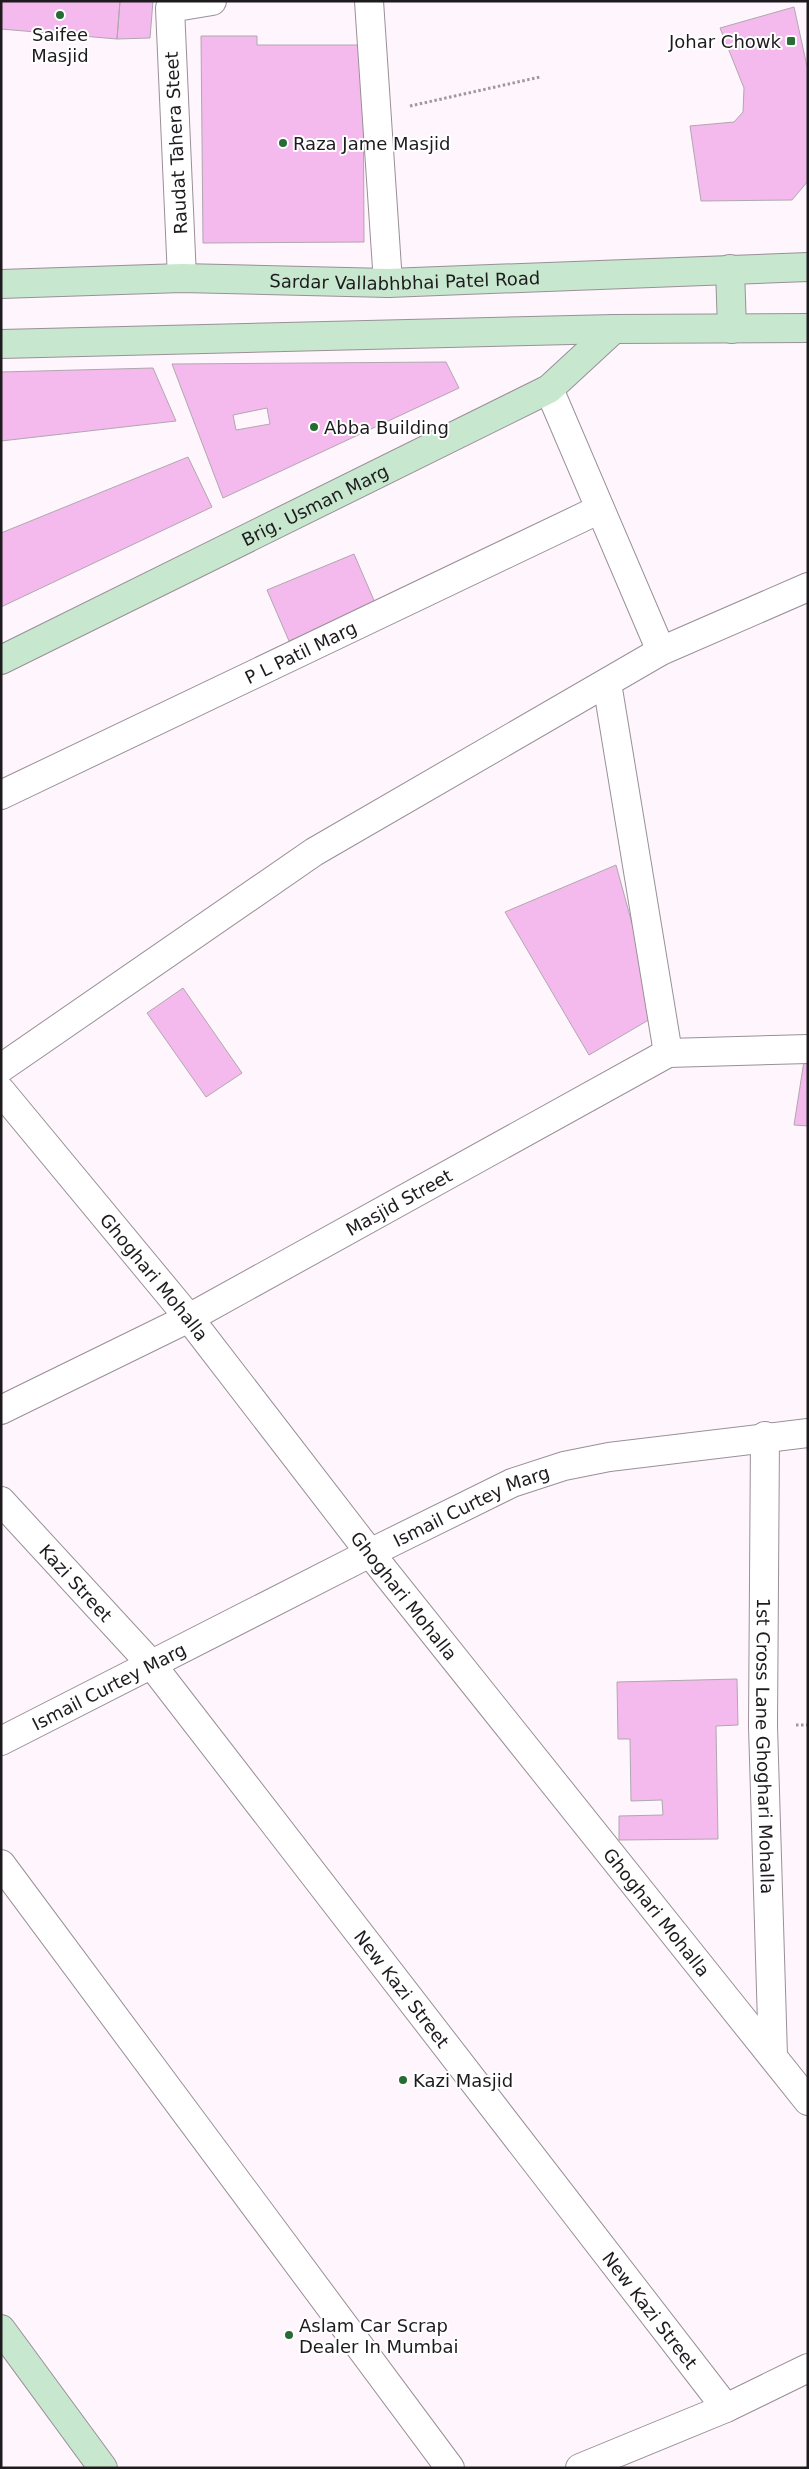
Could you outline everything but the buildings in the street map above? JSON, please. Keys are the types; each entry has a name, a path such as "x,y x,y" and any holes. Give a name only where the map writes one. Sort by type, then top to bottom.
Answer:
{"main road":[{"name":"Sardar Vallabhbhai Patel Road","path":"1,284 182,278 388,283 808,267"},
{"path":"730,269 732,329"},
{"path":"1,344 614,329 808,328"},
{"name":"Brig. Usman Marg","path":"1,660 548,389 614,329"},
{"path":"1,2329 103,2468"}],"street":[{"name":"Raudat Tahera Steet","path":"182,278 170,8 212,1"},
{"path":"369,1 388,283"},
{"path":"548,389 662,651"},
{"name":"P L Patil Marg","path":"1,795 600,509"},
{"path":"1,1068 314,852 662,651 808,587"},
{"path":"607,683 668,1053"},
{"name":"Masjid Street","path":"1,1410 189,1318 668,1053 808,1049"},
{"name":"Ghoghari Mohalla","path":"1,1091 189,1318 370,1553 808,2101"},
{"name":"Ismail Curtey Marg","path":"1,1741 512,1482 564,1466 609,1457 765,1436 808,1433"},
{"name":"1st Cross Lane Ghoghari Mohalla","path":"765,1436 763,1726 773,2056"},
{"name":"Kazi Street","path":"1,1501 152,1665"},
{"name":"New Kazi Street","path":"152,1665 726,2408"},
{"path":"1,1864 450,2468"},
{"path":"580,2468 726,2408 808,2368"}],"path":[{"path":"376,113 540,78"}],"place":[{"name":"Saifee Masjid","path":"60,15"},
{"name":"Johar Chowk","path":"791,41"},
{"name":"Raza Jame Masjid","path":"283,143"},
{"name":"Abba Building","path":"314,427"},
{"name":"Kazi Masjid","path":"403,2080"},
{"name":"Aslam Car Scrap Dealer In Mumbai","path":"289,2335"}]}
